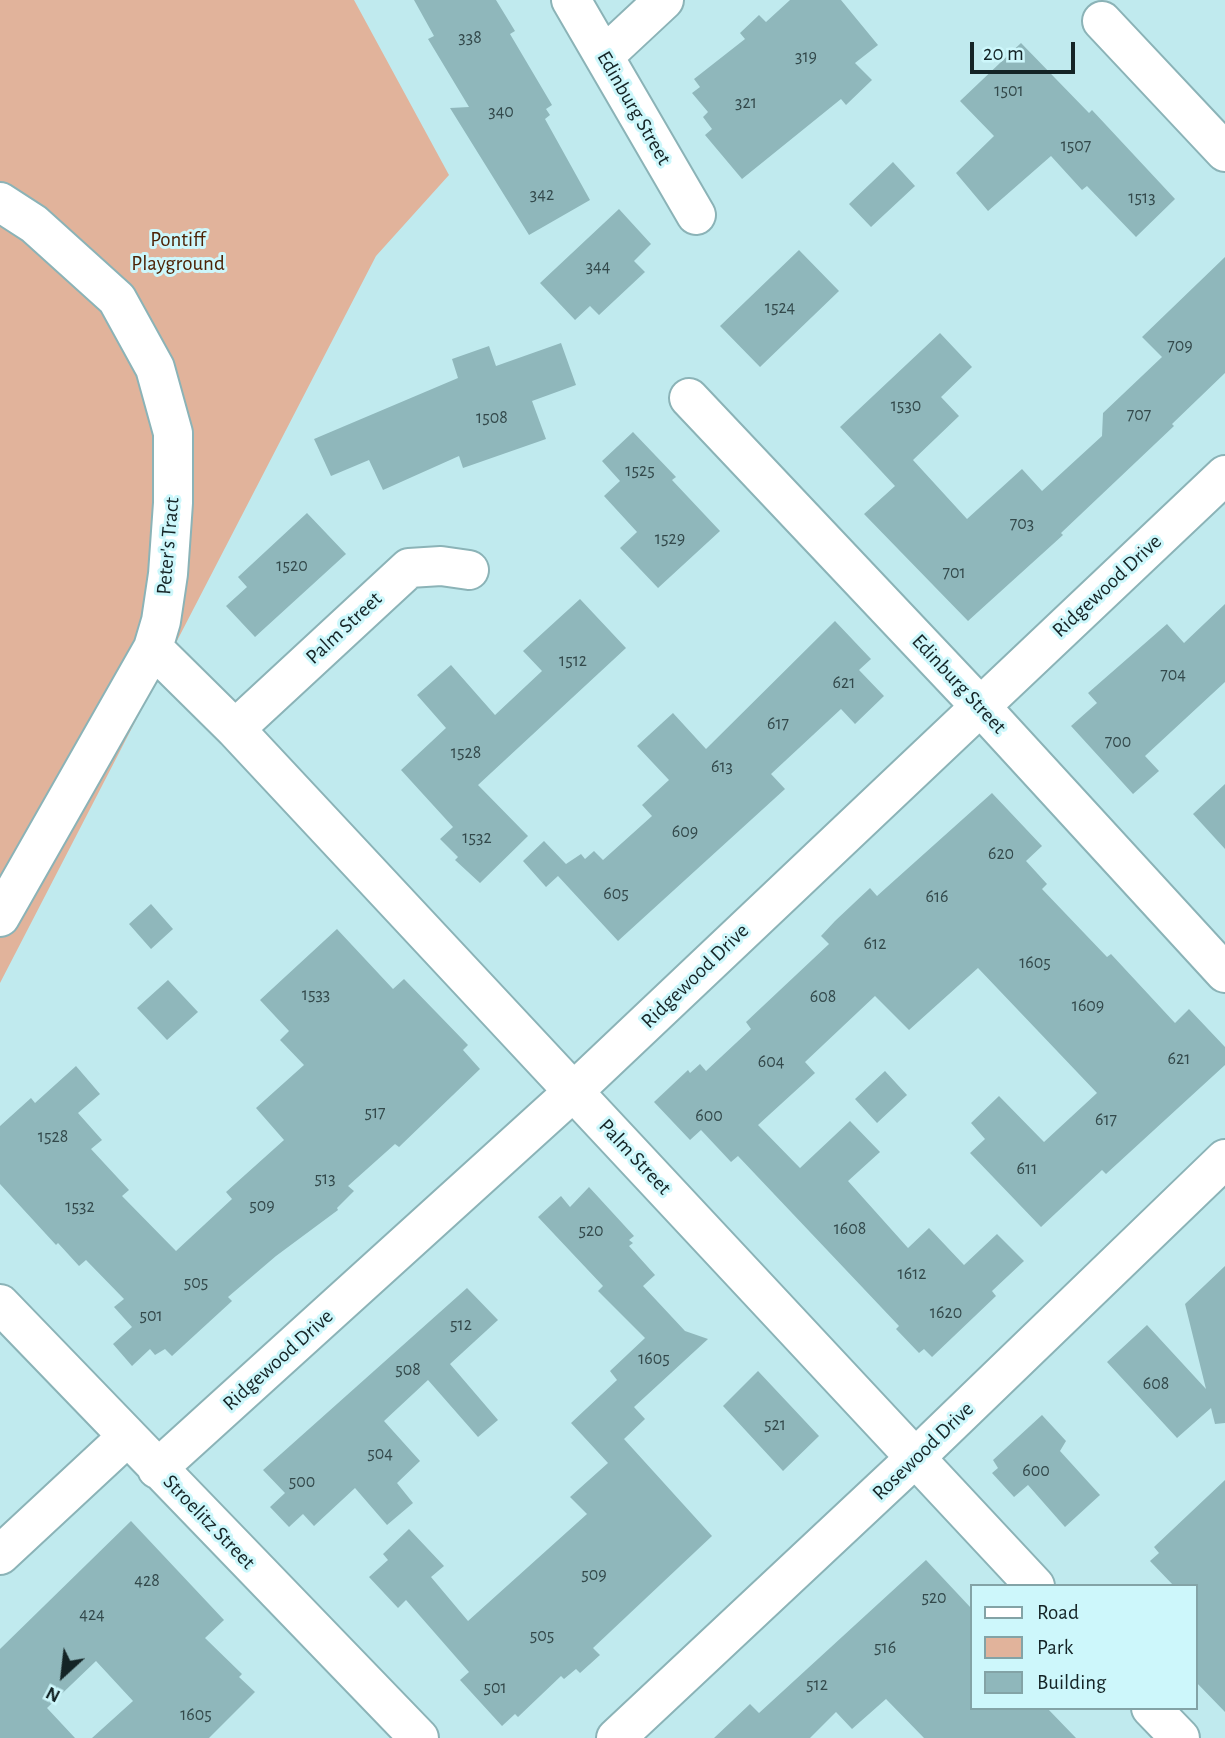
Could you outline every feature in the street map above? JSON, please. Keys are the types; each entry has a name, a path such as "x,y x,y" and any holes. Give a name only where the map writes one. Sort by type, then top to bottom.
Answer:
{"street":[{"name":"Edinburg Street","path":"571,0 696,215"},
{"path":"604,56 664,0"},
{"path":"1102,21 1225,152"},
{"name":"Peter's Tract","path":"0,202 34,223 117,299 155,368 173,433 173,503 161,621 153,648 0,917"},
{"name":"Edinburg Street","path":"689,398 980,706 1225,972"},
{"name":"Ridgewood Drive","path":"158,1469 575,1091 1225,475"},
{"name":"Palm Street","path":"235,729 409,568 441,566 469,570"},
{"name":"Palm Street","path":"153,648 235,729 575,1091 914,1460 1033,1584"},
{"name":"Rosewood Drive","path":"616,1738 914,1460 1225,1159"},
{"name":"Stroelitz Street","path":"0,1304 419,1738"},
{"path":"0,1555 127,1437"},
{"path":"1154,1710 1180,1738"}],"green space":[{"name":"Pontiff Playground","path":"0,0 354,0 449,175 376,256 0,983"}],"building":[{"path":"414,0 496,0 515,31 510,34 552,105 546,109 550,115 545,119 590,200 529,235 450,108 469,107 428,39 434,36"},
{"path":"790,0 841,0 878,45 855,63 872,80 846,105 841,99 742,179 705,135 712,129 703,117 708,112 692,93 700,87 694,79 745,39 740,33 759,15 766,22"},
{"path":"1021,43 1089,113 1092,110 1175,199 1136,237 1087,186 1082,190 1051,156 988,211 956,173 994,136 960,101"},
{"path":"893,162 915,186 871,227 849,204"},
{"path":"619,209 651,244 634,261 645,272 599,315 590,306 575,320 540,283"},
{"path":"799,250 839,291 760,367 720,326"},
{"path":"1225,257 1225,373 1172,424 1174,426 1061,533 1063,535 968,621 864,514 895,486 840,427 940,333 972,367 941,397 959,416 913,460 967,519 1022,469 1042,491 1102,436 1103,413 1162,357 1142,337"},
{"path":"561,343 576,385 532,401 546,439 463,468 459,456 383,490 369,460 331,476 314,439 458,378 452,359 489,346 496,366"},
{"path":"633,432 676,477 672,480 720,531 658,588 620,548 637,532 604,496 620,481 602,461"},
{"path":"307,513 346,554 255,637 226,606 247,587 238,577"},
{"path":"580,599 626,648 478,785 528,836 480,883 455,860 458,857 440,839 453,827 401,770 446,728 417,695 451,665 495,715 542,671 523,651"},
{"path":"1225,604 1225,682 1145,756 1159,771 1133,794 1071,726 1097,703 1088,693 1167,624 1184,643"},
{"path":"835,621 871,659 859,670 884,696 855,724 841,709 771,774 785,789 618,941 558,876 546,887 523,861 544,841 566,864 581,854 585,859 594,851 603,860 652,816 642,805 669,780 637,746 673,713 706,749"},
{"path":"1225,784 1225,849 1193,814"},
{"path":"992,793 1042,846 1026,861 1047,884 1042,889 1107,957 1111,954 1175,1023 1189,1009 1225,1047 1225,1065 1106,1174 1102,1170 1041,1227 970,1153 985,1139 971,1123 999,1096 1044,1142 1097,1093 978,968 909,1030 875,996 805,1062 815,1073 758,1125 800,1168 850,1121 880,1152 848,1181 908,1248 929,1228 964,1265 997,1234 1024,1261 992,1291 996,1296 932,1357 924,1349 919,1353 896,1329 899,1326 738,1156 731,1162 701,1130 690,1140 654,1102 688,1070 690,1073 700,1064 706,1071 751,1029 746,1022 829,944 821,936 835,921 870,888 877,896"},
{"path":"151,904 173,929 151,949 129,924"},
{"path":"337,929 393,989 404,979 468,1045 463,1050 480,1069 399,1147 395,1144 348,1186 354,1191 338,1210 276,1256 228,1297 232,1301 172,1356 165,1349 155,1355 150,1349 132,1366 113,1344 132,1327 114,1307 124,1299 86,1260 79,1266 58,1243 56,1245 0,1184 0,1126 31,1098 35,1103 76,1066 100,1094 78,1113 102,1140 91,1149 129,1190 122,1196 176,1251 232,1199 226,1192 284,1140 256,1108 304,1065 280,1040 289,1031 260,1000"},
{"path":"168,980 198,1012 167,1040 137,1008"},
{"path":"885,1071 907,1095 877,1123 855,1099"},
{"path":"589,1187 634,1236 629,1240 633,1243 629,1246 655,1275 643,1286 685,1331 708,1339 634,1407 645,1419 624,1439 712,1536 593,1648 600,1655 580,1673 576,1669 564,1679 561,1676 518,1717 515,1714 502,1726 460,1680 469,1672 406,1600 398,1608 369,1577 388,1560 383,1554 409,1529 444,1566 431,1577 468,1621 587,1514 570,1497 608,1463 571,1423 617,1380 610,1371 645,1338 598,1291 603,1286 538,1217 561,1196 570,1207"},
{"path":"1225,1266 1225,1423 1215,1424 1211,1408 1177,1438 1107,1362 1147,1325 1206,1389 1185,1304"},
{"path":"467,1288 498,1320 450,1364 498,1420 478,1437 428,1380 384,1421 420,1461 397,1483 413,1503 387,1525 355,1488 314,1526 303,1514 289,1527 270,1507 285,1493 263,1470"},
{"path":"758,1371 819,1436 783,1471 723,1406"},
{"path":"1042,1415 1066,1441 1060,1451 1100,1495 1065,1527 1028,1485 1014,1497 992,1473 998,1468 993,1460"},
{"path":"1225,1480 1225,1712 1197,1683 1197,1584 1172,1584 1150,1561 1159,1553 1154,1547"},
{"path":"131,1521 224,1620 205,1638 242,1674 239,1677 255,1692 209,1738 92,1738 133,1701 96,1661 47,1708 75,1738 0,1738 0,1649"},
{"path":"926,1560 970,1607 970,1710 1049,1710 1076,1738 924,1738 886,1699 852,1729 836,1712 810,1738 714,1738 750,1704 759,1713"}]}
